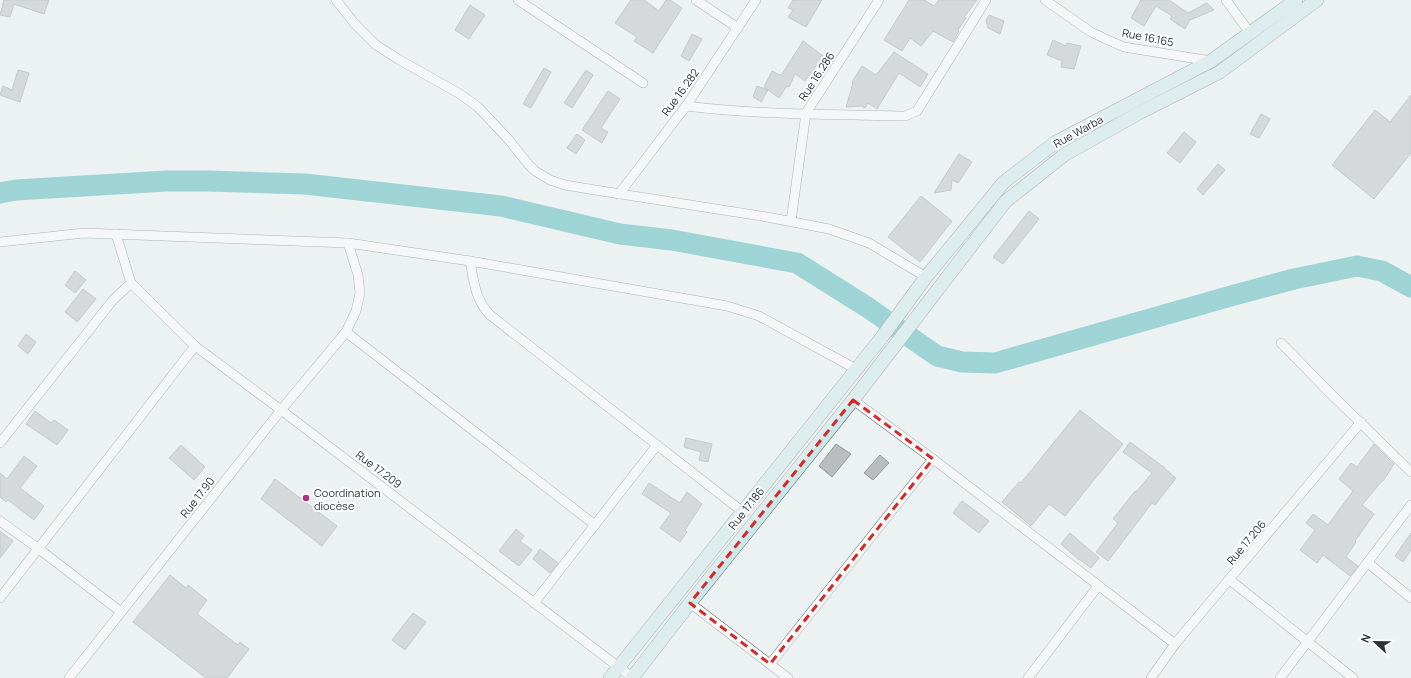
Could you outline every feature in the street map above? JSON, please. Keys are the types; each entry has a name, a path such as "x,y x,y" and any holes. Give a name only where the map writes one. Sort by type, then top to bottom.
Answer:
{"main road":[{"name":"Rue Warba","path":"882,337 926,278 1004,182 1028,162 1056,142 1211,60 1296,0"},
{"path":"632,678 690,602 853,400 1006,202 1064,155 1141,112 1220,72 1317,0"},
{"name":"Rue 17.186","path":"610,678 882,337"}],"street":[{"path":"336,0 354,23 376,45 460,94 478,107 499,128 535,171 550,180 565,185 791,221 829,229 869,243 926,278"},
{"path":"518,0 643,83"},
{"path":"696,0 738,28"},
{"name":"Rue 16.282","path":"619,194 686,106 756,0"},
{"name":"Rue 16.286","path":"791,221 806,113 879,0"},
{"path":"686,106 724,110 905,116 917,110 986,0"},
{"name":"Rue 16.165","path":"1045,0 1091,32 1124,47 1211,60"},
{"path":"1226,0 1250,33"},
{"path":"0,242 84,233 348,243 470,261 727,306 759,316 856,369"},
{"path":"0,443 113,300 131,283 116,234"},
{"name":"Rue 17.90","path":"68,678 346,332 356,311 360,293 358,275 348,243"},
{"path":"470,261 476,292 484,308 490,315 743,512"},
{"name":"Rue 17.209","path":"131,283 195,346 282,410 632,678"},
{"path":"346,332 595,524"},
{"path":"1281,343 1411,472"},
{"path":"0,598 195,346"},
{"path":"853,400 933,459 1175,644"},
{"name":"Rue 17.206","path":"1151,678 1175,644 1361,422"},
{"path":"534,603 656,445"},
{"path":"770,664 933,459"},
{"path":"1280,678 1411,506"},
{"path":"0,521 121,612"},
{"path":"1368,563 1411,598"},
{"path":"1230,580 1353,678"},
{"path":"1028,678 1098,586"},
{"path":"690,602 788,678"}],"highlighted area":[{"path":"853,400 933,459 770,664 690,603"}],"building":[{"path":"4,0 49,0 44,14 14,4 10,17 0,15"},
{"path":"631,0 644,0 659,11 666,0 670,0 682,8 653,53 634,41 637,37 615,23"},
{"path":"793,0 822,0 806,27 788,17 793,10 788,8"},
{"path":"909,0 924,0 934,6 939,0 977,0 964,17 966,18 958,30 959,31 953,42 933,31 921,46 910,38 902,51 884,40"},
{"path":"1141,0 1169,0 1188,13 1207,3 1214,10 1190,20 1185,29 1170,19 1172,16 1156,6 1144,26 1131,18"},
{"path":"470,5 485,15 469,39 455,30"},
{"path":"989,15 1004,21 1000,34 988,28 986,21"},
{"path":"692,34 702,39 689,61 681,56"},
{"path":"1053,40 1066,46 1067,43 1081,46 1074,69 1061,67 1062,61 1047,55"},
{"path":"803,41 830,61 824,69 817,65 805,81 795,74 789,87 787,86 779,98 764,87 772,71 780,75 782,74"},
{"path":"894,52 928,74 920,87 899,73 877,109 868,103 865,108 862,106 846,107 853,83 852,82 862,66 876,75"},
{"path":"544,68 551,72 531,108 523,104"},
{"path":"18,70 29,73 20,102 0,95 3,86 12,90"},
{"path":"586,70 593,75 572,108 564,103"},
{"path":"757,86 768,90 761,102 753,97"},
{"path":"608,91 620,99 601,128 608,132 602,143 582,130"},
{"path":"1411,95 1411,153 1374,199 1332,165 1375,110 1390,122"},
{"path":"1261,114 1270,119 1259,138 1250,134"},
{"path":"1184,132 1196,142 1180,163 1167,153"},
{"path":"577,134 585,140 576,154 567,148"},
{"path":"959,154 972,162 958,183 952,180 951,190 934,193"},
{"path":"1218,164 1225,170 1203,195 1197,189"},
{"path":"921,196 952,221 920,262 888,237"},
{"path":"1029,211 1039,219 1003,264 993,257"},
{"path":"75,271 86,280 75,293 65,285"},
{"path":"83,289 96,299 77,322 65,312"},
{"path":"26,334 36,342 28,354 18,346"},
{"path":"1080,410 1123,444 1065,516 1049,504 1031,526 1002,502 1019,482 1021,483"},
{"path":"35,411 51,423 54,420 68,430 57,445 26,424"},
{"path":"686,438 712,444 708,462 699,460 701,452 684,447"},
{"path":"1130,442 1176,478 1155,505 1152,503 1108,561 1096,552 1118,523 1113,519 1135,491 1136,492 1152,473 1123,452"},
{"path":"836,444 851,454 832,477 819,466"},
{"path":"1374,444 1394,464 1383,481 1362,505 1374,514 1346,557 1358,566 1350,576 1323,555 1317,563 1300,550 1315,530 1306,523 1313,514 1328,525 1353,491 1339,479 1351,463 1357,467"},
{"path":"181,445 205,467 194,480 169,458"},
{"path":"880,455 889,463 873,480 864,473"},
{"path":"24,456 37,466 20,488 44,506 34,520 8,500 6,502 0,497 0,473 7,479"},
{"path":"275,479 337,526 322,546 261,499"},
{"path":"649,483 680,503 687,492 702,504 685,530 687,532 680,542 660,528 671,513 642,494"},
{"path":"962,501 989,521 979,533 953,513"},
{"path":"516,529 524,536 520,541 532,550 519,566 499,551"},
{"path":"0,531 13,541 0,558"},
{"path":"1070,533 1099,558 1091,568 1079,560 1061,544"},
{"path":"1411,533 1411,550 1403,562 1395,556"},
{"path":"540,549 558,563 550,573 533,559"},
{"path":"170,575 186,588 188,585 207,600 197,614 238,645 240,642 249,649 227,678 206,678 133,622"},
{"path":"413,613 426,622 405,650 392,640"}],"waterway":[{"path":"0,193 16,190 167,181 208,181 305,184 501,206 620,234 672,240 797,263 867,307 937,356 962,362 995,363 1294,279 1357,266 1382,271 1411,287"}],"place":[{"name":"Coordination diocèse","path":"306,498"}]}
